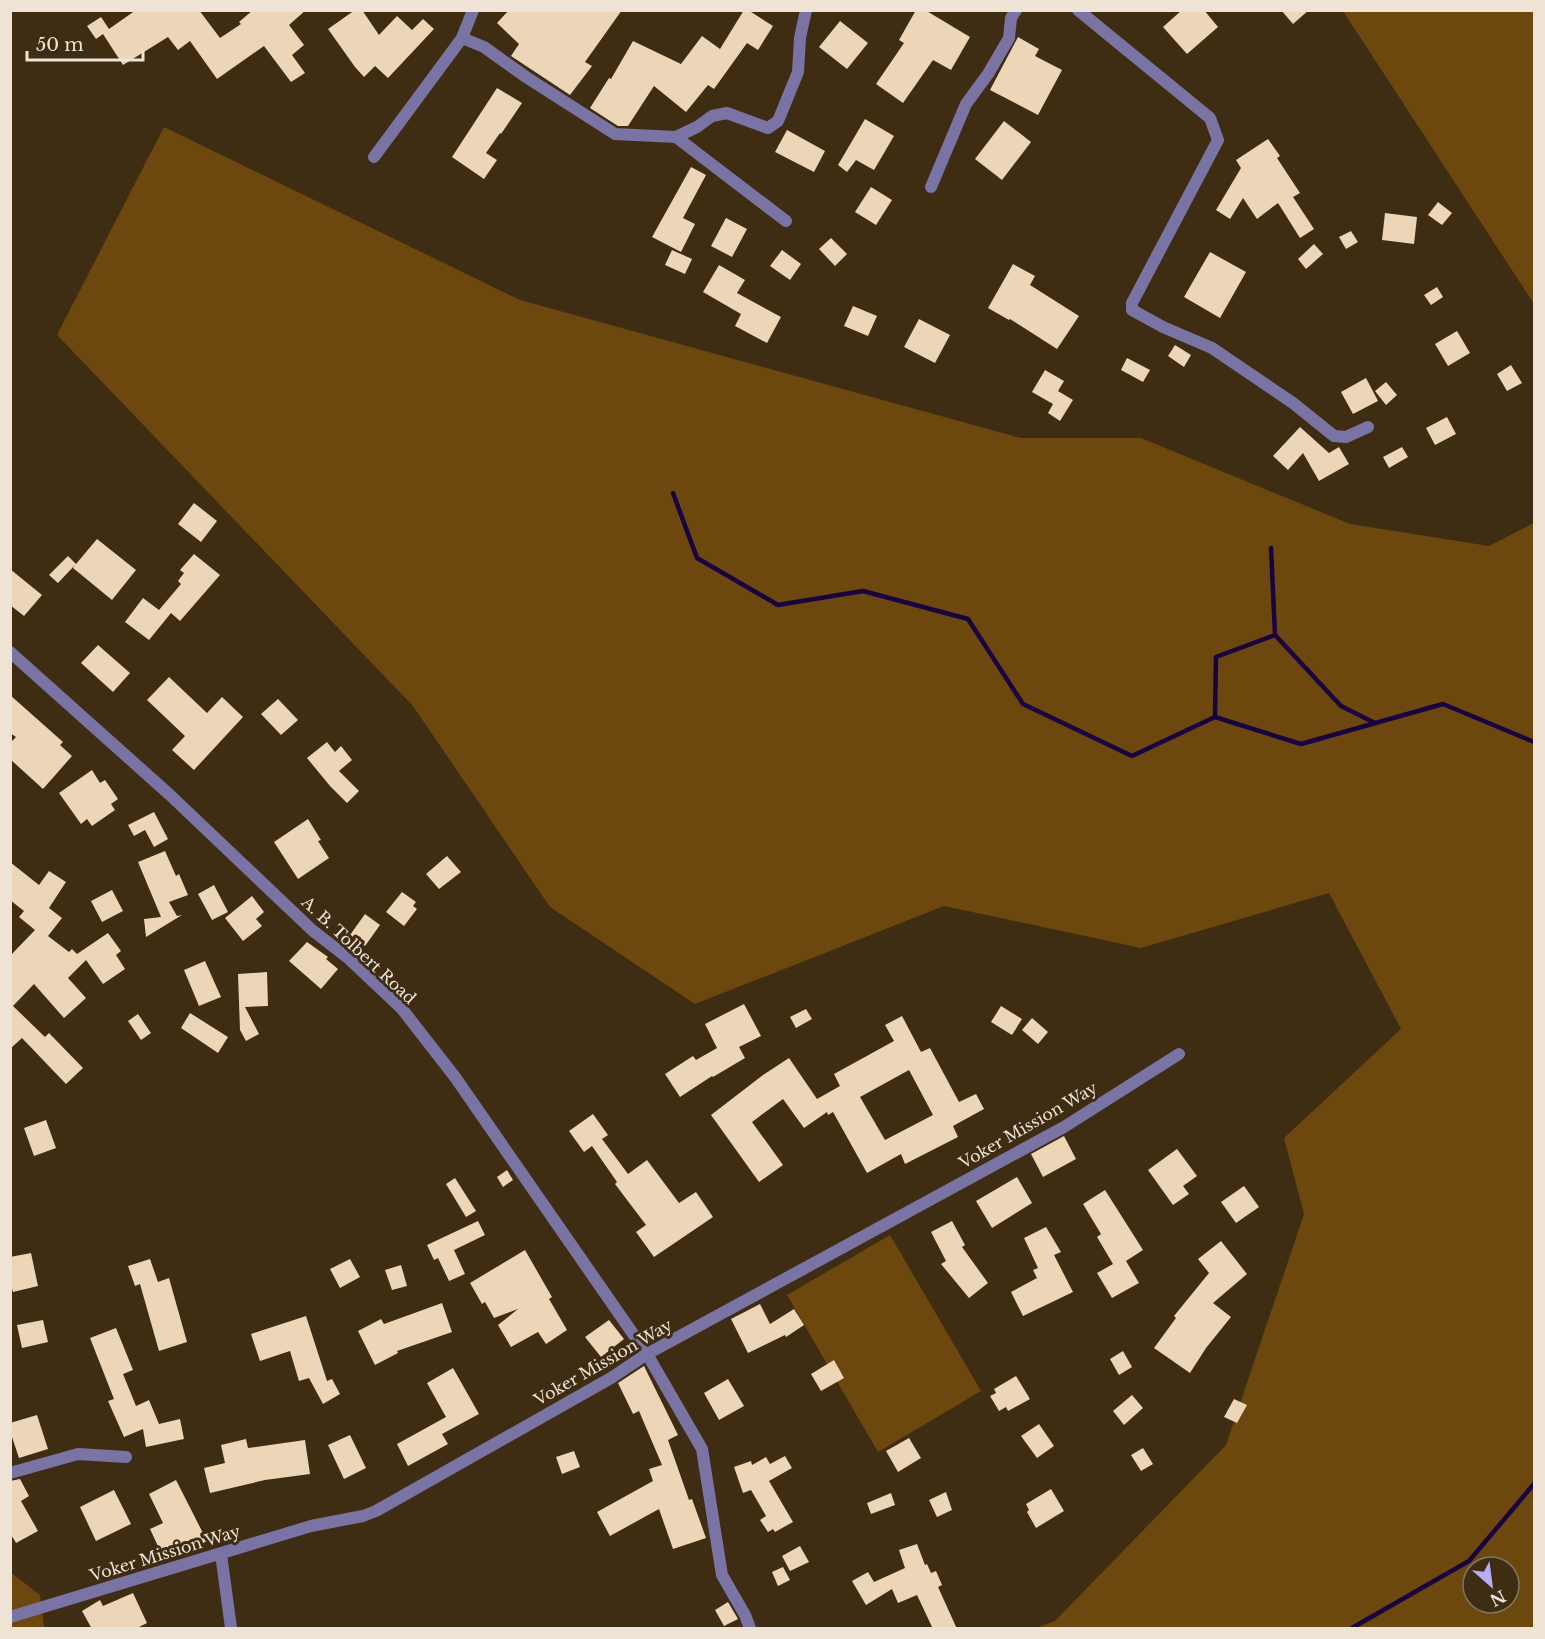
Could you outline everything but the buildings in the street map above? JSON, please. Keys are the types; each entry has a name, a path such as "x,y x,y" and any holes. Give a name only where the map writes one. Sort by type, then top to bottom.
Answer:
{"street":[{"path":"374,157 462,38 472,10"},
{"path":"462,38 484,47 615,134 676,137 698,128 712,116 728,113 768,128 778,121 798,72 800,38 806,10"},
{"path":"931,187 966,104 988,74 1009,38 1011,18 1016,10"},
{"path":"1078,10 1210,118 1218,140 1132,303 1132,310 1162,327 1212,348 1293,403 1334,436 1346,437 1368,427"},
{"path":"676,137 786,220"},
{"name":"A. B. Tolbert Road","path":"10,652 170,795 312,930 348,958 402,1009 455,1077 647,1353 702,1449 722,1575 745,1615 750,1629"},
{"name":"Voker Mission Way","path":"10,1617 311,1526 363,1516 376,1511 611,1378 647,1353 1064,1127 1179,1054"},
{"path":"10,1473 78,1454 126,1457"},
{"path":"221,1554 231,1629"}],"shaded area":[{"path":"1343,11 1534,11 1534,304"},
{"path":"164,127 520,300 1021,438 1141,438 1350,524 1489,546 1534,523 1534,1628 1036,1628 1055,1621 1226,1445 1304,1214 1284,1138 1401,1029 1329,893 1141,948 944,906 695,1004 550,907 413,706 57,335"},
{"path":"890,1235 981,1391 878,1452 787,1295"},
{"path":"10,1572 40,1595 44,1628 11,1628"}],"waterway":[{"path":"673,493 697,558 778,605 863,591 968,619 1023,704 1132,756 1215,717 1301,744 1443,704 1534,742"},
{"path":"1271,548 1275,635 1341,706 1375,723"},
{"path":"1215,717 1216,657 1275,635"},
{"path":"1352,1628 1469,1561 1534,1484"}]}
